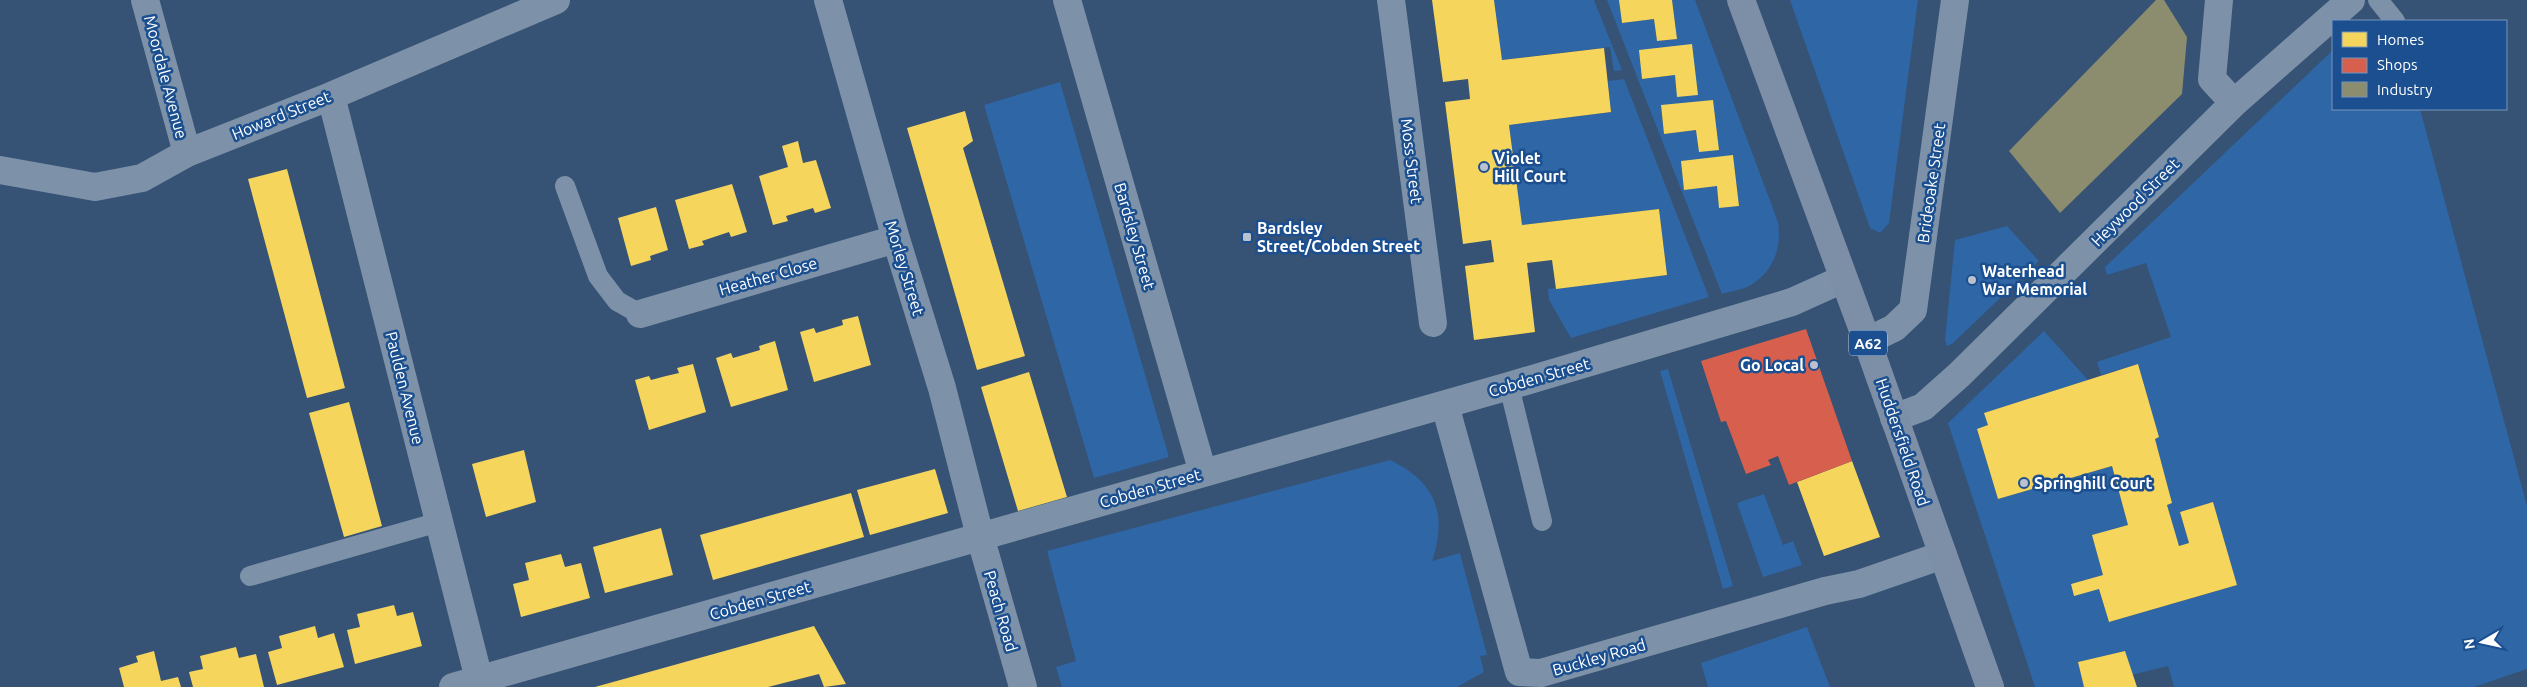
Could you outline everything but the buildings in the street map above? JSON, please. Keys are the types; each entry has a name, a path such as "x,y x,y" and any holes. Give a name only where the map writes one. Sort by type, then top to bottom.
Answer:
{"main road":[{"name":"Huddersfield Road","path":"1741,0 1867,341 1990,687"}],"street":[{"name":"Moordale Avenue","path":"145,0 187,153"},
{"name":"Howard Street","path":"0,170 94,187 142,178 187,153 331,96 516,8 556,0"},
{"name":"Morley Street","path":"828,0 896,238 942,388 980,536"},
{"name":"Bardsley Street","path":"1067,0 1204,473"},
{"name":"Moss Street","path":"1391,0 1434,323"},
{"name":"Brideoake Street","path":"1867,341 1894,328 1913,310 1955,0"},
{"path":"2219,0 2212,78 2234,103"},
{"name":"Heywood Street","path":"1894,418 1923,407 1959,375 2234,103 2352,0"},
{"name":"Paulden Avenue","path":"331,96 480,683"},
{"name":"Heather Close","path":"640,314 896,238"},
{"name":"Cobden Street","path":"453,687 480,683 980,536 1445,405 1792,302 1843,279"},
{"name":"Buckley Road","path":"1445,405 1519,672 1541,673 1825,591 1859,584 1943,555"},
{"name":"Peach Road","path":"980,536 1023,687"}],"lane":[{"path":"2378,0 2394,20"},
{"path":"565,186 598,276 617,301 640,314"},
{"path":"1509,386 1542,521"},
{"path":"250,576 439,522"}],"shaded area":[{"path":"1494,0 1594,0 1622,70 1614,71 1610,47 1502,60"},
{"path":"1607,0 1619,0 1622,23 1654,19 1657,41 1677,39 1672,0 1695,0 1778,222 1779,231 1775,258 1765,273 1748,287 1722,294","holes":["1691,44 1675,75 1642,79","1713,100 1719,150 1696,130 1664,134 1661,106","1733,155 1739,206 1720,208 1717,186"]},
{"path":"1790,0 1918,0 1889,223 1880,233 1870,228"},
{"path":"2332,51 2332,110 2420,110 2527,506 2527,669 2474,687 2174,687 2168,666 2131,675 2125,651 2078,662 2084,687 2035,687 1948,423 2044,331 2088,380 1985,413 1988,425 1977,430 1998,499 2112,466 2128,525 2093,535 2103,575 2071,584 2099,589 2109,622 2237,585 2213,502 2180,512 2189,543 2179,546 2167,505 2172,503 2155,439 2159,437 2138,364 2101,375 2097,362 2171,337 2146,263 2107,275 2105,267"},
{"path":"1624,79 1709,297 1571,338 1549,300 1548,289 1667,275 1659,209 1522,225 1509,125 1611,112 1608,81"},
{"path":"1060,82 1169,457 1094,478 984,105"},
{"path":"2007,226 2039,261 1952,344 1947,346 1945,340 1955,240"},
{"path":"1668,369 1733,586 1723,589 1660,371"},
{"path":"1390,460 1418,478 1428,489 1434,501 1438,514 1439,528 1432,561 1460,553 1487,655 1480,656 1484,672 1457,687 1062,687 1056,667 1076,661 1047,551"},
{"path":"1764,494 1783,545 1793,541 1802,565 1763,577 1737,503"},
{"path":"1807,627 1830,687 1708,687 1701,663"}],"place":[{"name":"Violet Hill Court","path":"1484,167"},
{"name":"Bardsley Street/Cobden Street","path":"1247,237"},
{"name":"Waterhead War Memorial","path":"1972,280"},
{"name":"Go Local","path":"1814,365"},
{"name":"Springhill Court","path":"2024,483"}]}
